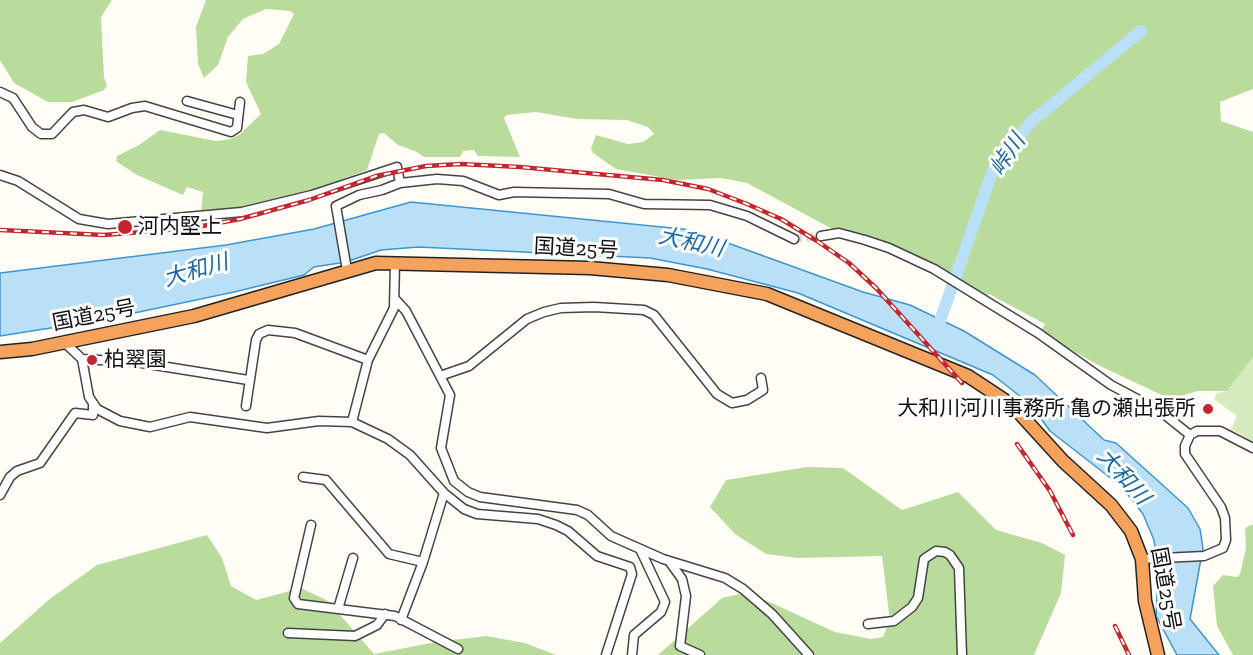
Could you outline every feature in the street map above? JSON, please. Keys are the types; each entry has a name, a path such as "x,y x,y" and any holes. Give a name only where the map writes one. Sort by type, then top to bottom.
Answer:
{"highway":[{"name":"国道25号","path":"0,352 32,349 194,316 346,265 395,263 590,268 668,275 767,294 968,375 994,390 1012,405 1063,461 1124,520 1146,559 1145,601 1158,655"}],"street":[{"path":"0,92 13,98 32,127 41,134 52,134 73,112 84,110 108,117 132,108 146,106 231,132 237,128 240,102"},
{"path":"187,101 238,115"},
{"path":"0,175 18,181 79,219 108,224 242,212 312,195 397,167 400,183"},
{"path":"346,265 335,212 336,206 400,183 437,179 463,182 499,195 514,192 609,194 644,204 710,205 747,216 794,239"},
{"path":"820,236 839,233 865,240 890,248 934,269 1038,333 1111,385 1161,411 1190,435"},
{"path":"352,422 368,360 394,308 395,263"},
{"path":"395,299 406,311 450,395 441,448 454,481 468,492 480,497 577,510 588,515 611,536 669,561 725,578 743,589 793,634 810,655"},
{"path":"440,376 469,366 528,319 561,308 594,307 644,310 654,315 717,394 732,403 747,400 763,390 761,378"},
{"path":"246,406 248,380 256,340 259,334 268,330 295,333 368,360"},
{"path":"64,342 82,359 136,362 248,380"},
{"path":"82,359 84,381 93,403 97,409 120,421 150,427 190,417 267,428 319,421 352,422 388,439 410,455 444,493 464,509 477,514 537,519 568,531 597,556 630,567 632,574 606,655"},
{"path":"0,495 10,477 17,471 40,464 75,413 93,415 93,403"},
{"path":"1146,559 1204,556 1218,552 1223,548 1226,540 1225,518 1221,507 1185,454 1185,446 1190,435 1197,431 1220,431 1253,448"},
{"path":"303,477 326,480 388,554 423,562"},
{"path":"401,620 423,562 444,493"},
{"path":"311,525 294,598 298,604 385,614 458,649"},
{"path":"632,655 634,635 661,612 665,602 640,549"},
{"path":"868,624 894,621 912,607 919,591 924,559 936,551 945,552 959,568 962,655"},
{"path":"338,609 353,558"},
{"path":"669,561 682,579 686,596 680,646 700,655"},
{"path":"288,633 355,636 377,625 385,614"}],"green space":[{"path":"0,0 112,0 101,17 104,77 107,86 104,90 72,102 48,102 14,83 0,60"},
{"path":"206,0 1253,0 1253,89 1220,102 1221,121 1253,132 1253,357 1227,391 1198,391 1170,399 1098,365 1040,332 1045,324 989,294 986,297 874,237 838,232 747,183 721,178 677,180 616,169 593,153 591,149 596,135 628,144 643,142 654,134 648,127 627,120 577,119 536,112 507,115 504,118 520,157 478,156 474,150 463,151 460,157 424,157 398,145 384,133 379,134 367,170 307,192 235,209 201,213 203,192 187,187 183,195 137,175 116,161 117,156 139,145 160,130 216,141 231,139 240,134 261,114 246,82 248,56 263,54 279,44 294,14 290,11 266,9 243,19 228,37 218,65 204,78 198,64 196,27"},
{"path":"1253,357 1253,442 1231,429 1237,416 1214,399 1217,393 1227,391"},
{"path":"807,467 843,468 902,510 958,492 996,530 1042,543 1065,555 1061,593 1034,655 658,655 722,598 739,594 765,600 835,632 871,639 883,637 890,621 882,556 798,558 766,554 735,534 710,507 726,480"},
{"path":"1253,524 1253,655 1233,655 1217,626 1213,586 1223,575 1237,577 1240,574 1246,548 1245,528"},
{"path":"207,535 222,558 231,586 256,600 301,588 328,601 374,654 436,642 486,636 525,643 556,655 0,655 0,643 51,598 97,565"}],"water":[{"name":"大和川","path":"411,202 692,230 863,292 910,305 964,331 1035,375 1104,440 1116,443 1188,508 1200,529 1203,548 1190,619 1219,655 1177,655 1156,616 1158,570 1154,540 1143,514 1122,487 1050,431 1031,405 993,375 798,293 707,269 650,258 418,247 381,250 346,262 314,267 304,275 234,292 101,320 0,336 0,273 226,245 314,229"}],"waterway":[{"name":"峠川","path":"939,324 993,170 1031,122 1141,31"}],"tunnel":[{"path":"794,239 821,236"}],"railway":[{"path":"0,230 104,235 192,228 240,219 309,200 376,176 426,166 461,164 520,167 663,180 708,189 747,204 781,219 817,241 849,263 876,288 962,383"},
{"path":"1017,444 1050,491 1073,535"},
{"path":"1115,626 1129,655"}],"place":[{"name":"河内堅上","path":"125,227"},
{"name":"柏翠園","path":"92,360"},
{"name":"大和川河川事務所 亀の瀬出張所","path":"1208,409"}]}
